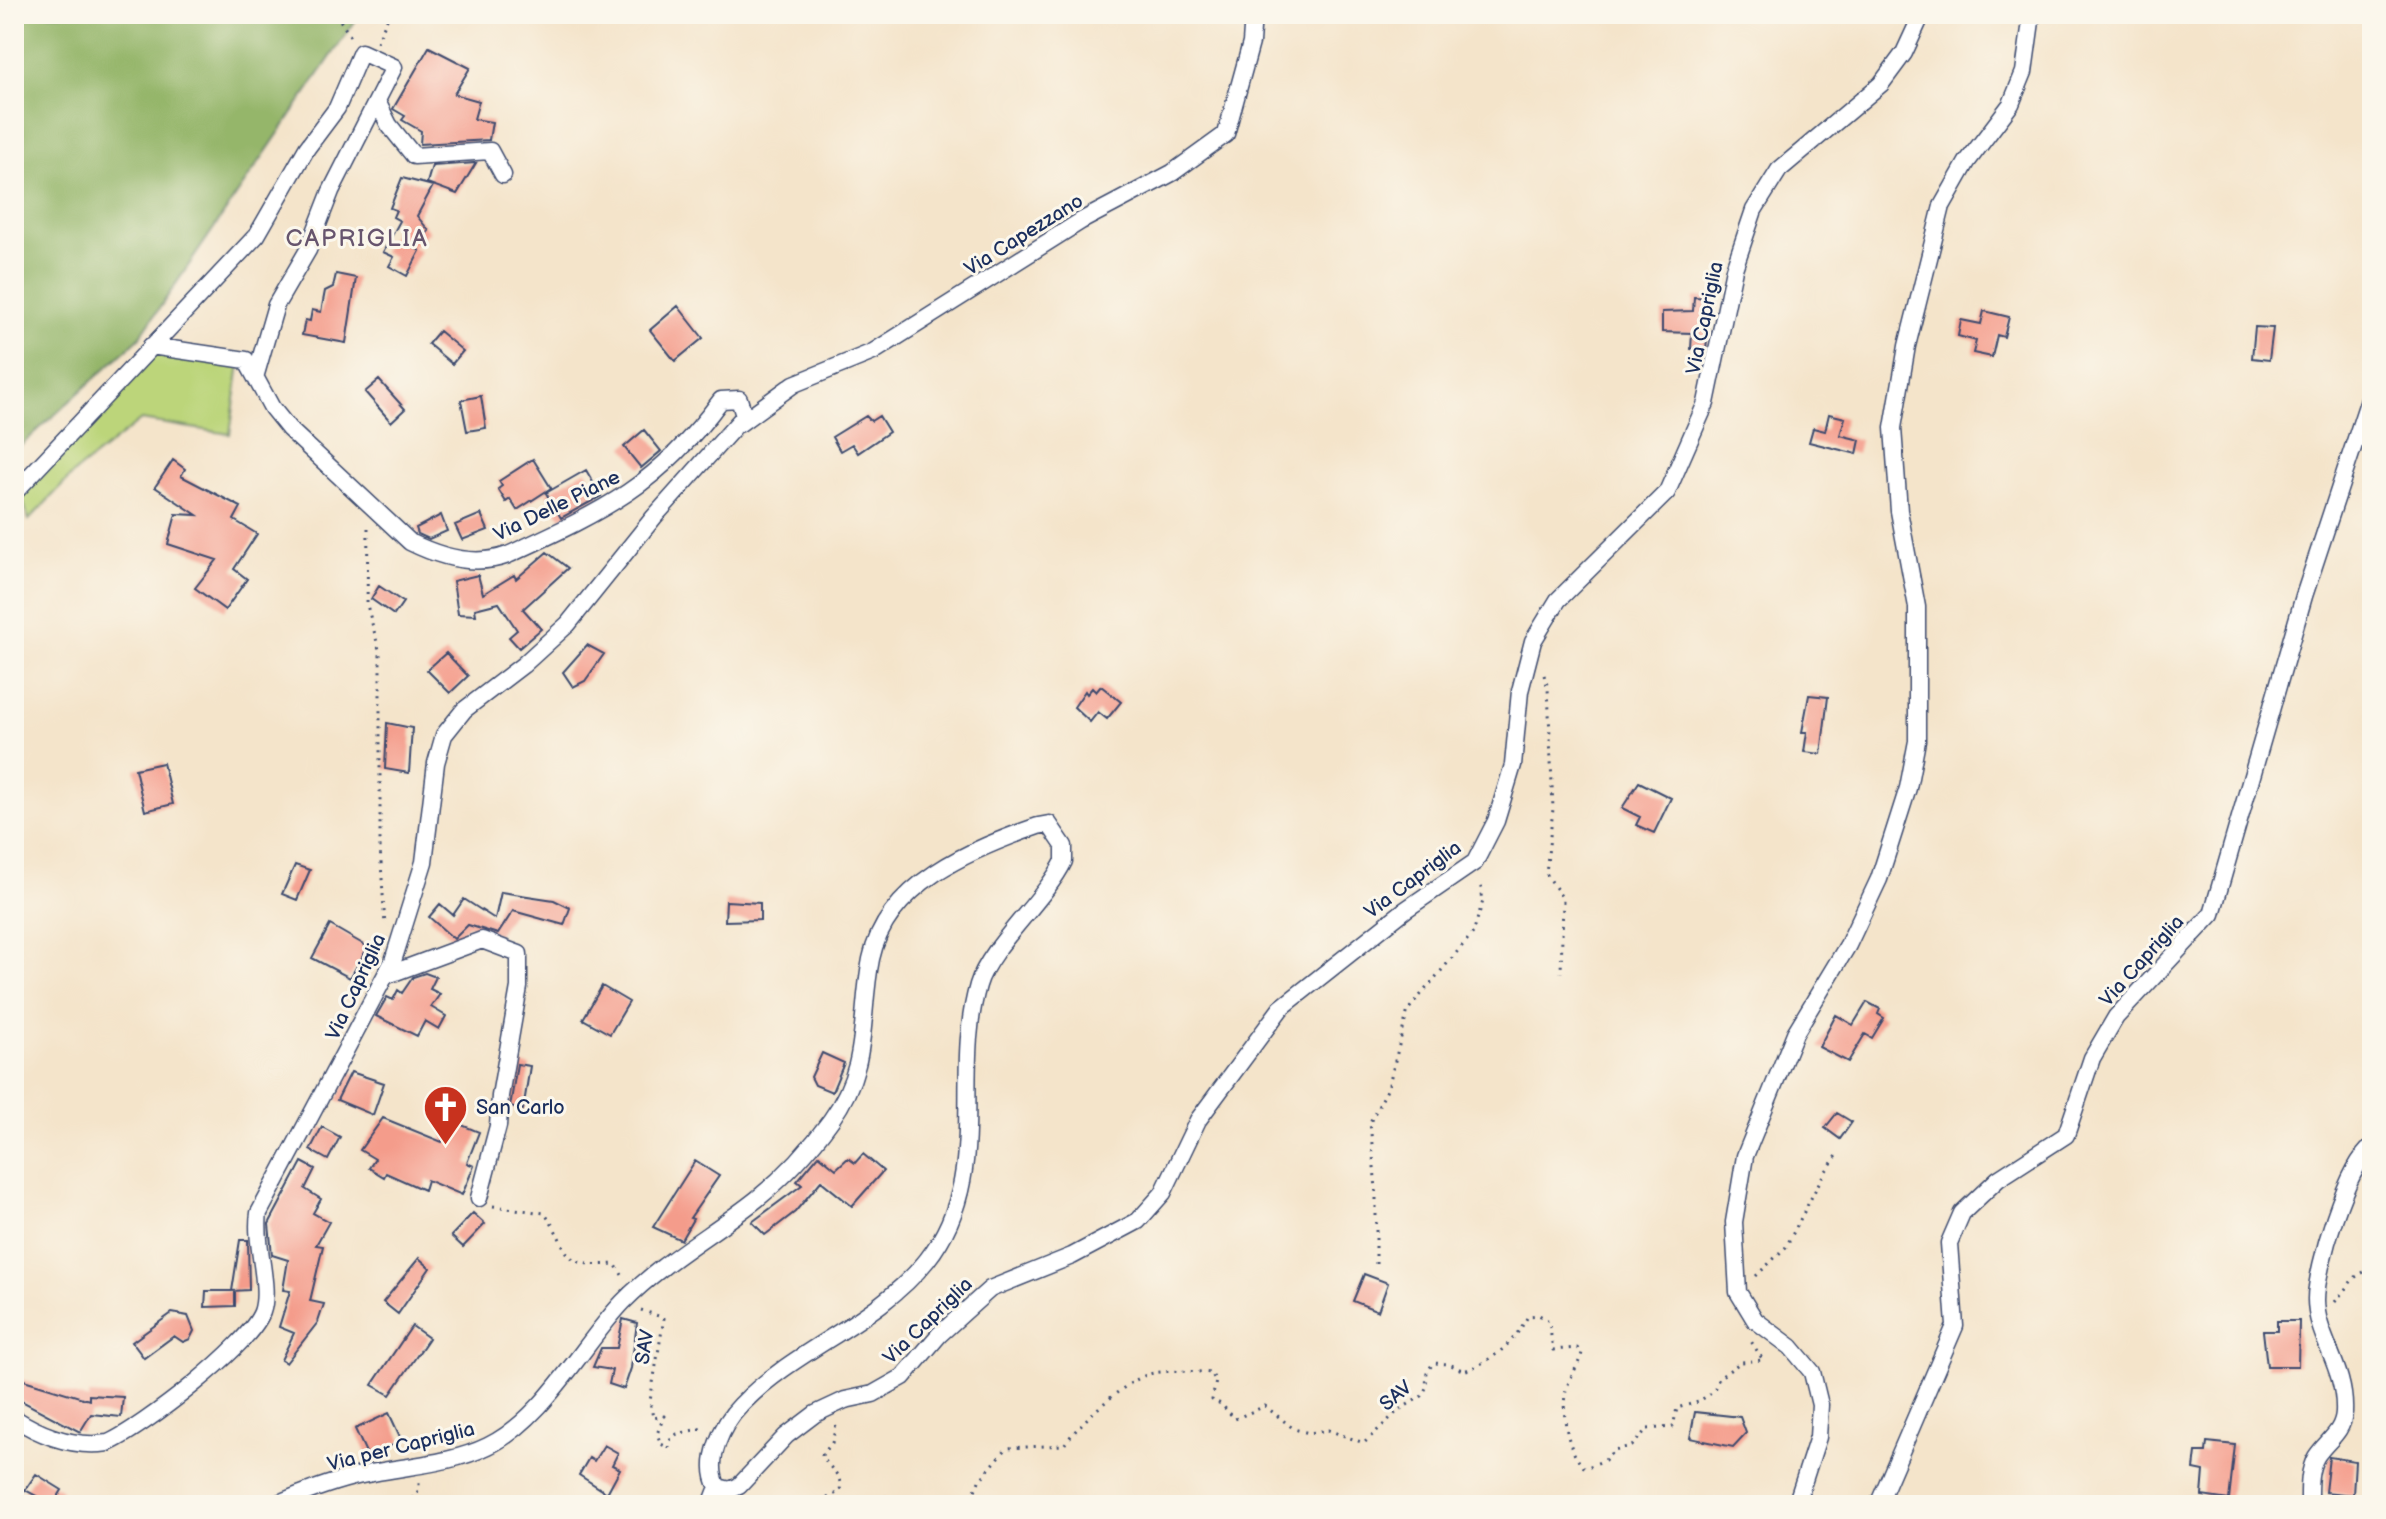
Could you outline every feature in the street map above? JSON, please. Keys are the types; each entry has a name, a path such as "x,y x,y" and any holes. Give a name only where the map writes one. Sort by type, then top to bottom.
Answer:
{"street":[{"name":"Via Capezzano","path":"735,428 794,384 873,352 1081,221 1172,173 1226,134 1251,43 1253,14"},
{"name":"Via Capriglia","path":"718,1487 730,1490 739,1486 786,1436 815,1414 845,1400 873,1394 903,1377 939,1335 990,1289 1072,1256 1138,1221 1163,1193 1198,1120 1281,1008 1405,910 1475,862 1496,821 1513,765 1520,691 1533,641 1558,600 1667,492 1706,403 1734,269 1754,210 1779,170 1881,84 1904,53 1922,14"},
{"path":"1796,1505 1818,1437 1820,1405 1812,1372 1791,1347 1755,1320 1738,1292 1734,1222 1745,1156 1795,1033 1848,945 1879,879 1908,788 1917,741 1917,607 1899,511 1893,428 1907,346 1942,206 1967,162 2011,104 2024,72 2032,14"},
{"path":"14,493 257,235 307,148 337,108 366,54 394,67 331,191 308,250 276,305 256,374"},
{"path":"377,101 389,125 414,156 490,151 503,175"},
{"path":"151,346 246,360 256,374"},
{"name":"Via Delle Piane","path":"256,374 272,408 289,429 410,542 432,553 489,562 556,533 640,487 671,461 721,400 739,399 744,407 744,416 735,428"},
{"name":"Via Capriglia","path":"1878,1505 1955,1326 1949,1243 1962,1213 1998,1179 2066,1135 2092,1058 2116,1017 2212,914 2304,596 2372,390"},
{"name":"Via Capriglia","path":"14,1418 35,1432 62,1440 93,1445 108,1443 196,1381 232,1350 262,1311 256,1231 259,1213 344,1060 389,968 424,862 436,763 444,735 455,719 523,665 568,624 654,517 735,428"},
{"path":"621,1304 682,1252 758,1198 831,1120 854,1080 871,960 881,926 906,897 932,874 956,861 1017,833 1049,824 1064,846 1064,861 979,982 967,1041 970,1132 966,1169 944,1233 926,1261 896,1290 846,1330 770,1380 739,1407 711,1467 718,1487 711,1505"},
{"path":"389,968 482,940 519,954 519,987 500,1096 498,1126 479,1198"},
{"path":"2309,1505 2311,1469 2316,1456 2340,1429 2344,1415 2343,1378 2316,1300 2327,1245 2342,1201 2362,1155 2372,1147"},
{"name":"Via per Capriglia","path":"274,1505 354,1477 469,1454 500,1440 574,1368 621,1304"}],"path":[{"path":"336,14 366,54 389,14"},
{"path":"368,527 371,543 367,605 380,653 380,847 389,968"},
{"path":"1533,641 1548,688 1553,809 1546,873 1563,899 1561,973"},
{"path":"1376,1264 1376,1189 1370,1122 1388,1088 1408,1010 1473,933 1483,901 1475,862"},
{"path":"1738,1292 1786,1247 1823,1175 1839,1153"},
{"name":"SAV","path":"479,1198 505,1209 544,1213 562,1249 580,1263 615,1264 624,1274 623,1285 615,1297 621,1304"},
{"path":"2334,1303 2354,1278 2372,1267"},
{"name":"SAV","path":"639,1302 638,1309 664,1318 650,1401 653,1418 664,1416 657,1434 661,1444 669,1448 669,1441 691,1429 716,1426 725,1432"},
{"name":"SAV","path":"969,1505 979,1481 1007,1448 1064,1445 1075,1429 1145,1375 1160,1371 1211,1373 1216,1381 1212,1400 1221,1404 1235,1419 1265,1406 1294,1429 1309,1433 1328,1430 1364,1443 1399,1410 1422,1396 1427,1371 1434,1363 1449,1364 1464,1371 1481,1365 1511,1343 1528,1316 1539,1315 1549,1321 1553,1350 1577,1348 1582,1353 1565,1394 1571,1447 1577,1461 1585,1468 1605,1460 1614,1450 1632,1446 1647,1429 1673,1427 1677,1408 1698,1402 1713,1392 1727,1370 1741,1362 1763,1360 1750,1343 1755,1320"},
{"path":"823,1505 826,1499 840,1491 836,1471 826,1464 822,1455 832,1443 840,1417"},
{"path":"407,1505 419,1490 419,1465"},
{"path":"871,1505 887,1496 910,1505"}],"green space":[{"path":"14,14 360,14 139,338 14,452"},
{"path":"151,351 240,364 230,434 141,420 75,472 29,520 20,491"}],"building":[{"path":"429,47 470,68 454,94 479,101 474,119 492,122 489,140 420,144 421,131 402,120 405,116 393,109"},
{"path":"476,163 457,194 427,183 432,166"},
{"path":"402,178 433,186 417,216 429,231 413,247 420,251 407,276 389,266 394,257 383,252 400,221 393,217 396,210 390,208"},
{"path":"336,274 356,278 346,343 302,335 305,320 310,321 312,310 321,312 325,291 333,287"},
{"path":"1694,297 1711,298 1706,349 1691,349 1692,333 1662,332 1662,312 1693,311"},
{"path":"678,306 703,338 675,361 650,330"},
{"path":"1984,311 2009,317 2004,337 1997,335 1992,357 1973,353 1976,341 1958,336 1961,320 1981,324"},
{"path":"2255,327 2273,328 2269,360 2252,358"},
{"path":"439,331 463,351 452,364 428,344"},
{"path":"379,380 405,409 391,422 365,392"},
{"path":"481,396 486,428 467,431 461,400"},
{"path":"1829,414 1845,418 1840,435 1860,440 1857,454 1809,442 1813,428 1825,431"},
{"path":"866,416 871,421 879,416 889,432 858,453 852,444 840,451 832,437"},
{"path":"644,430 661,451 641,468 624,447"},
{"path":"533,459 551,488 517,510 510,499 506,502 498,489 502,486 499,481"},
{"path":"173,460 185,469 181,476 241,507 234,520 257,534 234,569 247,579 225,610 195,588 217,560 168,544 176,514 197,515 155,487"},
{"path":"586,470 601,496 561,518 546,493"},
{"path":"481,514 488,530 462,540 455,525"},
{"path":"441,515 447,531 429,539 418,534 416,528"},
{"path":"547,552 568,568 523,609 541,629 519,648 509,637 517,630 499,603 475,609 476,615 458,614 453,581 478,575 483,594 514,575 516,579"},
{"path":"379,586 403,602 394,615 371,599"},
{"path":"587,645 604,654 585,681 573,687 563,672"},
{"path":"446,653 468,676 450,693 427,670"},
{"path":"1101,686 1121,702 1107,719 1098,712 1090,722 1074,707 1085,691 1087,694 1092,688 1096,692"},
{"path":"1809,695 1828,697 1821,754 1804,752 1807,732 1802,732"},
{"path":"387,723 412,728 409,773 385,769"},
{"path":"163,763 173,804 145,811 135,769"},
{"path":"1639,782 1671,798 1654,833 1636,825 1640,817 1622,808"},
{"path":"295,865 310,870 297,900 282,894"},
{"path":"501,892 554,900 570,908 564,925 513,911 498,934 468,925 454,939 429,917 440,904 453,915 464,899 495,919"},
{"path":"726,901 760,903 760,920 725,921"},
{"path":"330,925 368,947 350,978 312,958"},
{"path":"425,973 436,977 430,989 440,994 431,1007 446,1016 439,1029 425,1021 417,1036 376,1016 387,997 393,1000 398,990 402,993 413,977"},
{"path":"602,986 629,1002 610,1034 583,1019"},
{"path":"1867,1002 1880,1009 1878,1014 1884,1018 1872,1038 1865,1034 1848,1062 1819,1047 1836,1015 1853,1025"},
{"path":"822,1053 844,1063 832,1092 815,1085 811,1077"},
{"path":"517,1064 530,1066 523,1110 510,1107"},
{"path":"351,1072 384,1083 373,1115 337,1100"},
{"path":"1837,1113 1852,1122 1840,1139 1825,1128"},
{"path":"383,1118 442,1142 452,1121 479,1132 467,1163 474,1166 462,1195 427,1180 424,1190 386,1173 384,1177 369,1168 375,1159 360,1150"},
{"path":"322,1127 340,1137 328,1160 310,1150"},
{"path":"863,1154 883,1171 852,1206 821,1181 795,1212 765,1235 752,1222 802,1185 797,1181 819,1155 836,1169 848,1158 855,1163"},
{"path":"695,1161 719,1176 690,1218 693,1219 681,1240 653,1227"},
{"path":"302,1162 315,1169 305,1189 321,1199 313,1213 329,1222 316,1245 323,1246 310,1301 324,1304 318,1322 286,1363 281,1360 294,1333 279,1327 290,1291 283,1290 288,1260 272,1255 269,1224"},
{"path":"473,1213 485,1224 463,1247 451,1236"},
{"path":"240,1240 248,1240 249,1290 232,1291"},
{"path":"419,1258 430,1268 398,1314 383,1302"},
{"path":"1364,1274 1388,1283 1378,1311 1353,1301"},
{"path":"206,1291 235,1291 235,1306 205,1307"},
{"path":"172,1313 188,1316 194,1331 190,1339 183,1342 174,1336 144,1358 132,1342"},
{"path":"623,1319 637,1323 631,1368 624,1389 609,1384 612,1370 593,1367 601,1348 617,1348"},
{"path":"2277,1321 2299,1321 2298,1366 2267,1366 2263,1331 2277,1331"},
{"path":"412,1326 429,1338 390,1395 372,1385"},
{"path":"14,1377 89,1400 89,1395 123,1397 121,1417 91,1414 80,1432 14,1397"},
{"path":"1695,1412 1740,1417 1746,1433 1733,1447 1690,1438"},
{"path":"389,1413 402,1441 368,1457 355,1429"},
{"path":"2207,1442 2235,1445 2229,1500 2202,1496 2204,1471 2194,1469 2196,1452 2206,1452"},
{"path":"604,1445 618,1453 612,1465 620,1469 607,1493 579,1475 589,1458 594,1461"},
{"path":"2329,1457 2355,1461 2353,1495 2325,1492"},
{"path":"36,1474 62,1490 53,1505 25,1490"}],"place":[{"name":"San Carlo","path":"445,1147"}],"district":[{"name":"CAPRIGLIA","path":"357,238"}]}
